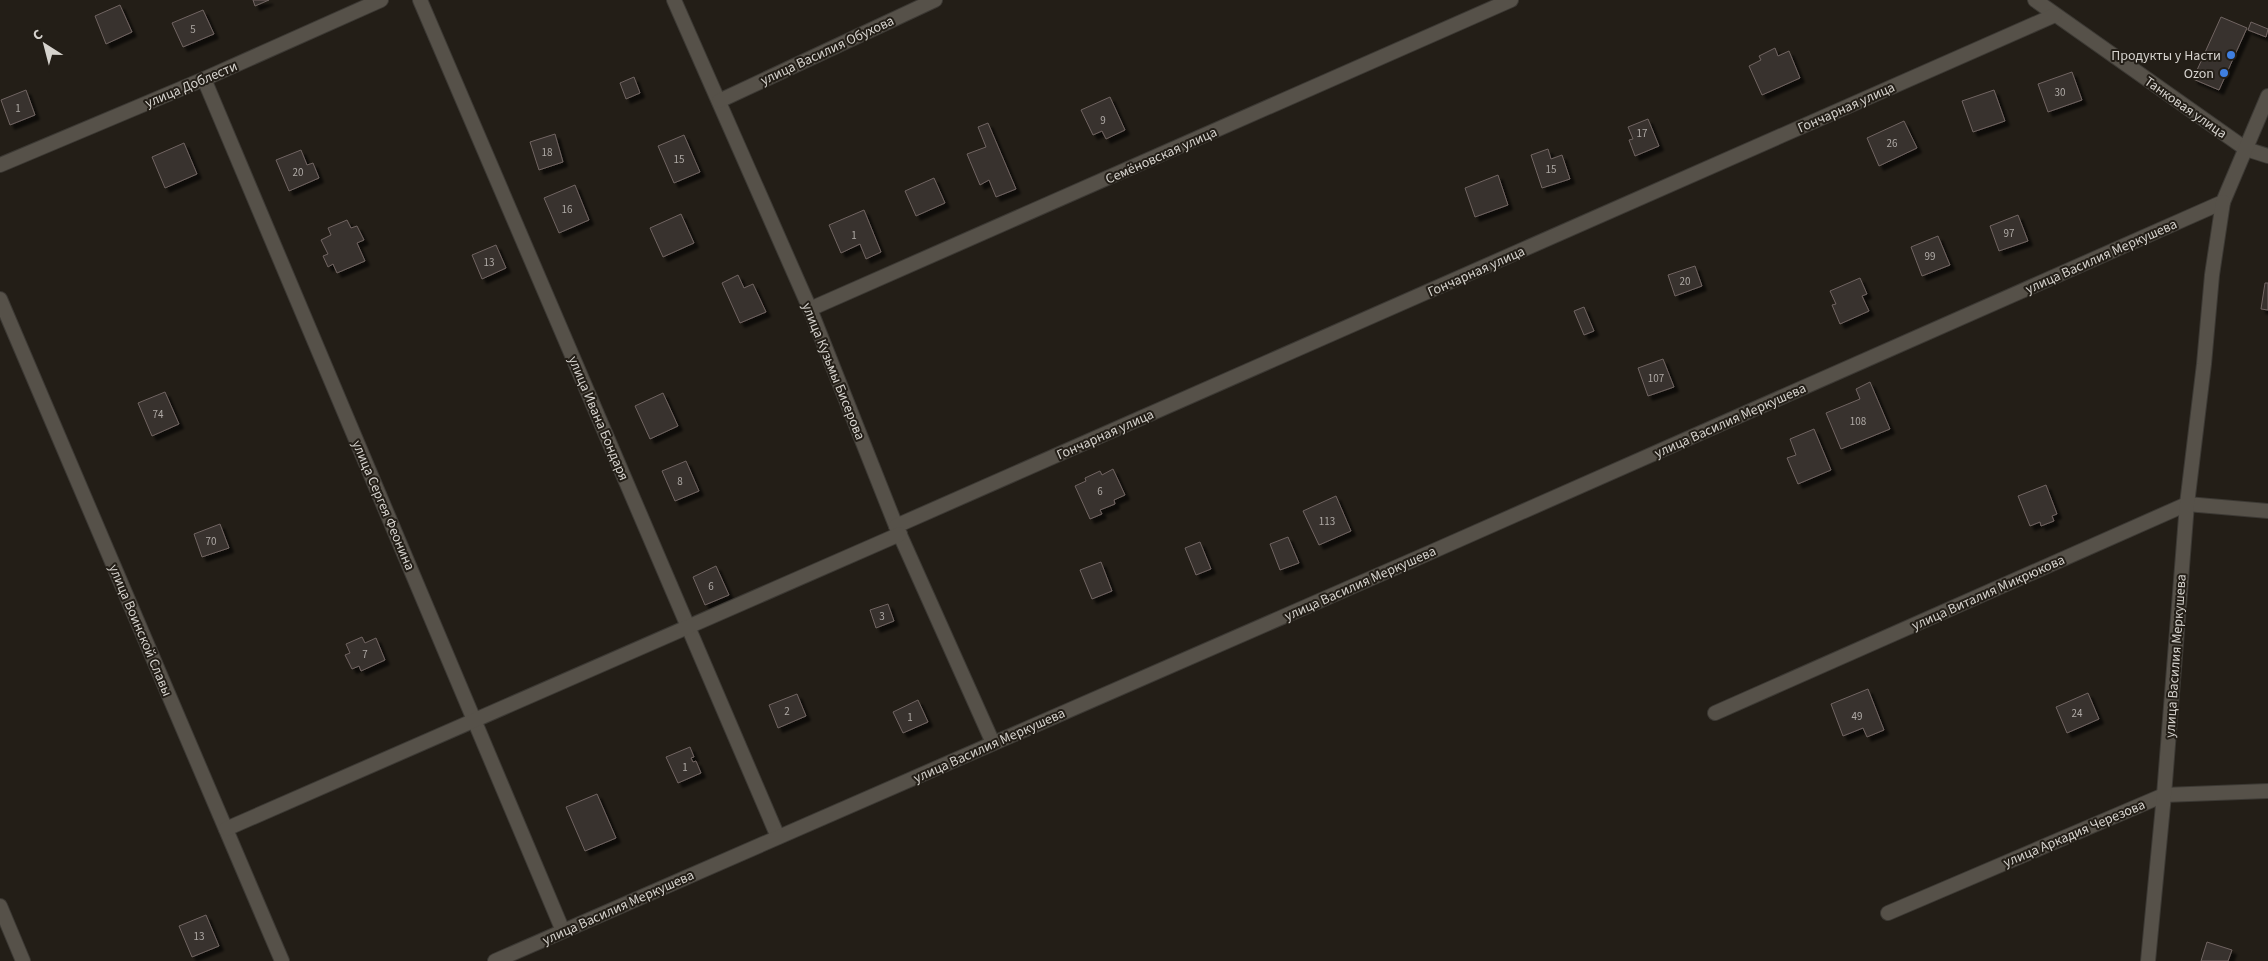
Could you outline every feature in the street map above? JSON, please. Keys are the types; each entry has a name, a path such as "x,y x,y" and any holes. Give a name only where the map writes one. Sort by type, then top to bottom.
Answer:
{"street":[{"name":"улица Доблести","path":"0,165 204,79 381,0"},
{"name":"улица Ивана Бондаря","path":"420,0 778,837"},
{"name":"улица Кузьмы Бисерова","path":"674,0 810,310 898,530 993,743"},
{"name":"улица Василия Обухова","path":"719,101 935,0"},
{"name":"Семёновская улица","path":"810,310 1511,0"},
{"name":"Танковая улица","path":"2034,0 2246,148 2268,156"},
{"name":"Гончарная улица","path":"226,830 688,628 898,530 2055,15"},
{"name":"улица Сергея Феонина","path":"204,79 563,931"},
{"name":"улица Василия Меркушева","path":"2148,961 2164,795 2187,504 2204,364 2212,275 2223,202 2268,96"},
{"name":"улица Василия Меркушева","path":"495,961 1429,554 2223,202"},
{"name":"улица Воинской Славы","path":"0,299 282,961"},
{"name":"улица Виталия Микрюкова","path":"1716,713 2187,504 2268,511"},
{"name":"улица Аркадия Черезова","path":"1888,913 2164,795 2268,791"},
{"path":"0,906 23,961"}],"building":[{"path":"253,0 269,0 255,6"},
{"path":"120,5 132,32 106,44 95,16"},
{"path":"203,10 214,34 183,47 172,23"},
{"path":"2221,17 2247,28 2219,90 2193,79"},
{"path":"2251,22 2268,29 2266,37 2248,30"},
{"path":"1775,48 1778,56 1789,51 1800,78 1762,95 1749,66 1761,60 1759,56"},
{"path":"2072,72 2082,100 2048,112 2038,84"},
{"path":"634,77 640,93 626,99 620,83"},
{"path":"26,90 35,115 10,125 1,100"},
{"path":"1994,90 2005,121 1973,132 1962,101"},
{"path":"1110,97 1125,130 1106,139 1102,131 1093,135 1081,110"},
{"path":"1648,119 1659,146 1635,156 1629,140 1633,139 1628,127"},
{"path":"1904,121 1917,148 1879,166 1867,138"},
{"path":"988,123 1016,189 996,197 989,180 980,185 967,154 986,147 978,127"},
{"path":"555,134 563,162 539,170 530,142"},
{"path":"684,135 700,172 674,183 658,146"},
{"path":"184,143 197,174 165,188 152,157"},
{"path":"1548,149 1551,159 1562,155 1570,179 1542,188 1531,155"},
{"path":"301,150 307,165 313,163 319,178 289,191 276,160"},
{"path":"1498,175 1508,205 1475,217 1465,188"},
{"path":"934,178 945,203 916,216 905,191"},
{"path":"575,185 589,220 559,233 544,198"},
{"path":"864,210 881,252 866,259 860,244 841,253 829,225"},
{"path":"681,214 694,243 663,257 650,228"},
{"path":"2018,215 2028,241 1999,251 1990,226"},
{"path":"347,220 351,228 357,226 364,240 357,243 365,261 337,273 333,264 328,267 323,256 328,254 321,240 331,235 328,228"},
{"path":"1938,236 1950,265 1922,276 1911,247"},
{"path":"496,245 506,268 482,279 472,255"},
{"path":"1695,266 1702,286 1675,296 1668,275"},
{"path":"738,275 744,288 753,284 766,312 740,323 722,283"},
{"path":"1860,278 1867,294 1862,296 1869,311 1840,324 1832,305 1836,304 1830,291"},
{"path":"2265,283 2268,283 2268,310 2261,309"},
{"path":"1584,307 1594,331 1584,335 1574,311"},
{"path":"1663,359 1674,387 1648,396 1638,368"},
{"path":"1870,382 1890,429 1841,449 1826,413 1860,399 1856,389"},
{"path":"165,392 179,424 152,436 138,403"},
{"path":"663,393 678,426 650,439 635,406"},
{"path":"1814,429 1831,470 1798,484 1787,458 1796,455 1790,439"},
{"path":"686,461 699,491 675,501 662,471"},
{"path":"1113,469 1125,495 1114,500 1115,504 1100,510 1102,514 1090,519 1075,486 1086,481 1085,478 1100,471 1102,475"},
{"path":"2046,485 2057,514 2052,516 2054,521 2041,526 2040,522 2030,526 2018,496"},
{"path":"1336,496 1351,531 1319,545 1303,511"},
{"path":"220,524 229,548 202,557 194,534"},
{"path":"1288,537 1299,563 1280,570 1270,544"},
{"path":"1200,542 1211,569 1196,575 1185,548"},
{"path":"1101,562 1112,591 1092,599 1080,570"},
{"path":"716,566 729,595 705,605 693,577"},
{"path":"888,604 894,621 876,628 870,610"},
{"path":"362,637 365,643 376,638 385,660 361,671 359,666 352,669 345,655 350,653 346,644"},
{"path":"1868,689 1884,730 1867,737 1863,728 1843,736 1831,704"},
{"path":"2088,693 2099,719 2067,733 2056,707"},
{"path":"797,694 806,716 778,728 769,705"},
{"path":"918,700 928,722 903,733 893,712"},
{"path":"690,747 694,757 691,758 693,762 696,761 701,773 678,783 666,757"},
{"path":"597,794 616,838 585,851 566,807"},
{"path":"206,915 219,946 192,957 179,926"},
{"path":"2207,942 2232,950 2228,961 2201,961"}],"place":[{"name":"Продукты у Насти","path":"2231,55"},
{"name":"Ozon","path":"2224,73"}]}
